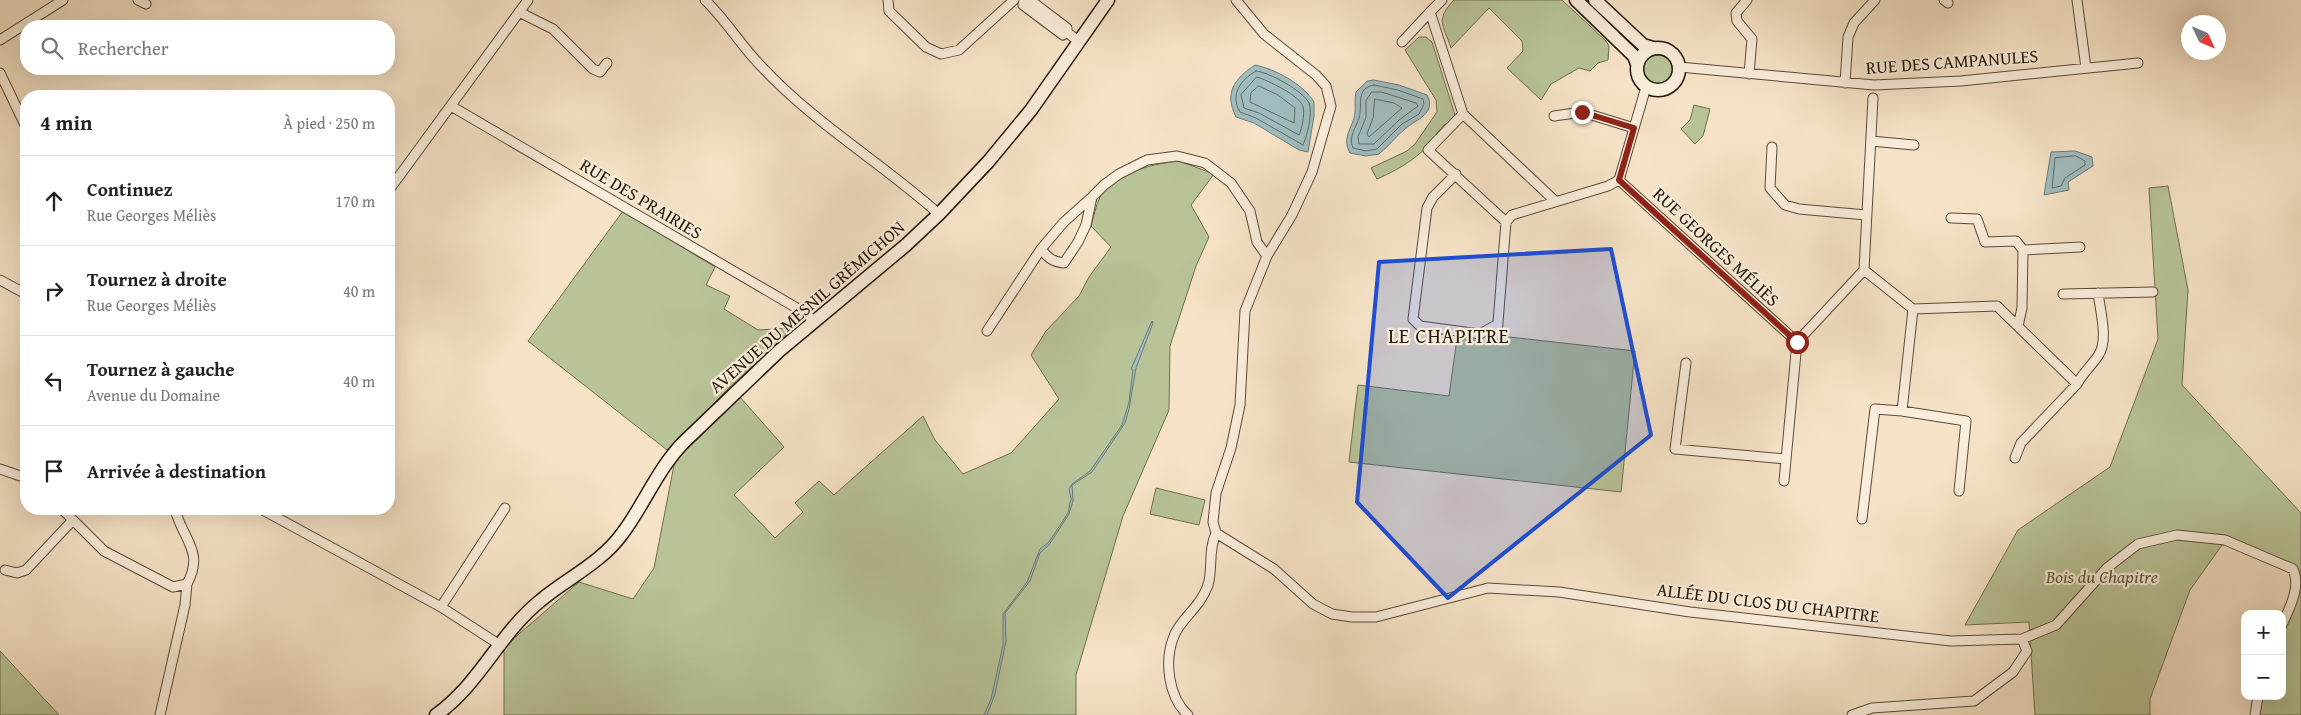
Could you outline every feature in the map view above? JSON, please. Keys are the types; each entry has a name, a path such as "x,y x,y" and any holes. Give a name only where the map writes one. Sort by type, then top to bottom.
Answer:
{"street":[{"path":"32,20 63,0"},
{"path":"395,182 528,0"},
{"path":"705,0 721,16 761,67 822,121 938,214"},
{"path":"888,0 890,11 926,47 941,54 959,50 1014,0"},
{"path":"1026,0 1067,28 1067,32 1079,42"},
{"name":"AVENUE DU MESNIL GRÉMICHON","path":"436,715 471,684 516,624 540,601 614,544 669,458 765,364 906,245 988,162 1031,110 1108,0"},
{"path":"1188,715 1172,689 1169,657 1174,635 1201,602 1209,583 1212,542 1216,533 1213,522 1216,494 1231,448 1240,405 1245,310 1267,256 1292,215 1312,172 1331,106 1326,86 1316,75 1264,34 1236,0"},
{"path":"1402,42 1442,0"},
{"path":"1576,0 1634,56 1639,78 1646,87 1653,90 1669,88 1678,75 1679,67 1677,60 1667,50 1643,45 1595,0"},
{"path":"1747,0 1736,13 1737,21 1752,39 1749,74"},
{"path":"1845,84 1848,37 1854,23 1875,0"},
{"path":"2077,0 2086,68"},
{"path":"519,12 553,29 594,69 600,72 607,63"},
{"path":"1430,12 1463,114 1555,201"},
{"path":"0,40 20,27"},
{"path":"1637,64 1646,52 1653,48"},
{"name":"RUE DES CAMPANULES","path":"1679,67 1845,84 1874,85 1961,81 2138,63"},
{"path":"0,73 20,115"},
{"path":"1497,335 1506,222 1512,216 1608,186 1619,180 1646,87"},
{"path":"1784,481 1797,342 1864,270 1873,98"},
{"name":"RUE DES PRAIRIES","path":"451,106 808,314 814,322"},
{"path":"1554,116 1582,112 1634,128"},
{"path":"1463,114 1428,150 1506,222"},
{"path":"1871,141 1914,145"},
{"path":"1772,147 1770,188 1785,206 1866,215"},
{"path":"987,331 1041,249 1064,222 1119,174 1147,160 1177,156 1205,163 1231,183 1250,211 1257,242 1267,256"},
{"path":"1456,174 1433,197 1427,208 1413,319 1420,326 1480,334 1498,324"},
{"name":"RUE GEORGES MÉLIÈS","path":"1619,180 1797,342"},
{"path":"1041,249 1047,258 1056,262 1064,262 1069,258 1086,225 1092,197"},
{"path":"1951,218 1977,219 1985,242 2016,241 2023,250 2022,308 2018,326"},
{"path":"2023,250 2080,247"},
{"path":"1864,270 1914,308 1997,306 2077,384"},
{"path":"0,280 20,291"},
{"path":"2063,294 2153,292"},
{"path":"2015,458 2021,443 2077,384 2082,373 2100,354 2103,343 2098,293"},
{"path":"1902,411 1914,308"},
{"path":"1686,364 1675,449 1786,459"},
{"path":"1862,519 1874,409 1902,411 1966,421 1959,491"},
{"path":"0,469 20,476"},
{"path":"441,607 505,508"},
{"path":"67,515 104,551 130,566 173,587 187,584"},
{"path":"160,715 182,623 187,584 193,574 196,560 192,545 178,515"},
{"path":"273,515 441,607 500,645"},
{"path":"4,570 17,573 26,570 72,521"},
{"name":"ALLÉE DU CLOS DU CHAPITRE","path":"1216,533 1274,569 1313,604 1332,614 1352,617 1376,617 1488,588 1559,592 1690,612 1951,641 2022,639 2056,625 2107,568 2138,544 2177,535 2225,540 2293,569 2299,578 2299,588 2286,616"},
{"path":"1852,715 1872,708 1974,701 2013,672 2026,651 2022,639"},
{"path":"2255,715 2257,700"}],"highlighted area":[{"path":"1611,249 1651,435 1448,598 1357,502 1379,262"}],"green space":[{"path":"1454,0 1562,0 1606,41 1609,46 1608,60 1598,63 1590,71 1579,68 1551,84 1541,100 1507,68 1523,51 1522,41 1489,8 1451,48 1442,22 1444,13"},
{"path":"1419,37 1426,37 1432,42 1455,115 1447,126 1445,124 1436,134 1438,136 1417,156 1403,166 1377,179 1371,168 1407,151 1415,144 1437,112 1436,100 1405,50"},
{"path":"1658,55 1669,59 1673,70 1669,81 1658,85 1647,81 1643,70 1647,59"},
{"path":"1694,105 1710,109 1703,136 1695,144 1681,129 1690,120"},
{"path":"1179,161 1214,174 1191,205 1209,237 1196,266 1170,346 1169,410 1123,516 1076,675 1076,715 504,715 504,647 579,582 633,599 654,568 675,460 740,397 784,447 734,495 775,538 803,512 795,503 819,481 834,495 923,416 935,440 963,474 1011,453 1059,399 1031,355 1046,331 1079,296 1089,277 1111,247 1091,226 1101,195 1115,181 1136,170"},
{"name":"Bois du Chapitre","path":"2168,186 2188,290 2182,385 2301,513 2301,715 2255,715 2257,700 2286,700 2286,616 2299,588 2293,569 2225,541 2190,590 2150,699 2150,715 2035,715 2029,622 1965,625 2018,530 2110,467 2158,339 2149,188"},
{"path":"623,211 715,267 706,285 730,296 724,309 758,330 793,328 667,450 528,341"},
{"path":"1509,337 1635,351 1621,492 1349,462 1358,385 1449,396 1457,338 1487,342"},
{"path":"1156,488 1205,500 1199,525 1150,514"},
{"path":"0,651 59,715 0,715"}],"water":[{"path":"1255,65 1271,70 1296,83 1314,102 1314,116 1308,152 1299,150 1254,123 1236,117 1231,101 1233,87 1241,76"},
{"path":"1374,80 1399,85 1427,95 1429,107 1424,115 1402,131 1379,154 1366,156 1350,153 1347,137 1355,113 1356,92 1367,81"},
{"path":"2075,151 2092,157 2093,166 2068,182 2069,190 2044,195 2051,152"},
{"path":"1152,321 1153,323 1136,368 1125,423 1092,472 1072,485 1073,501 1069,514 1049,545 1040,553 1030,581 1005,613 1006,641 995,694 987,715 984,715 991,699 1003,645 1003,614 1027,582 1040,549 1049,542 1068,513 1071,499 1069,489 1072,484 1090,471 1122,425 1129,402 1133,370 1131,369"}],"district":[{"name":"LE CHAPITRE","path":"1449,336"}],"route":[{"path":"1582,112 1634,128 1619,180 1797,342"}]}
